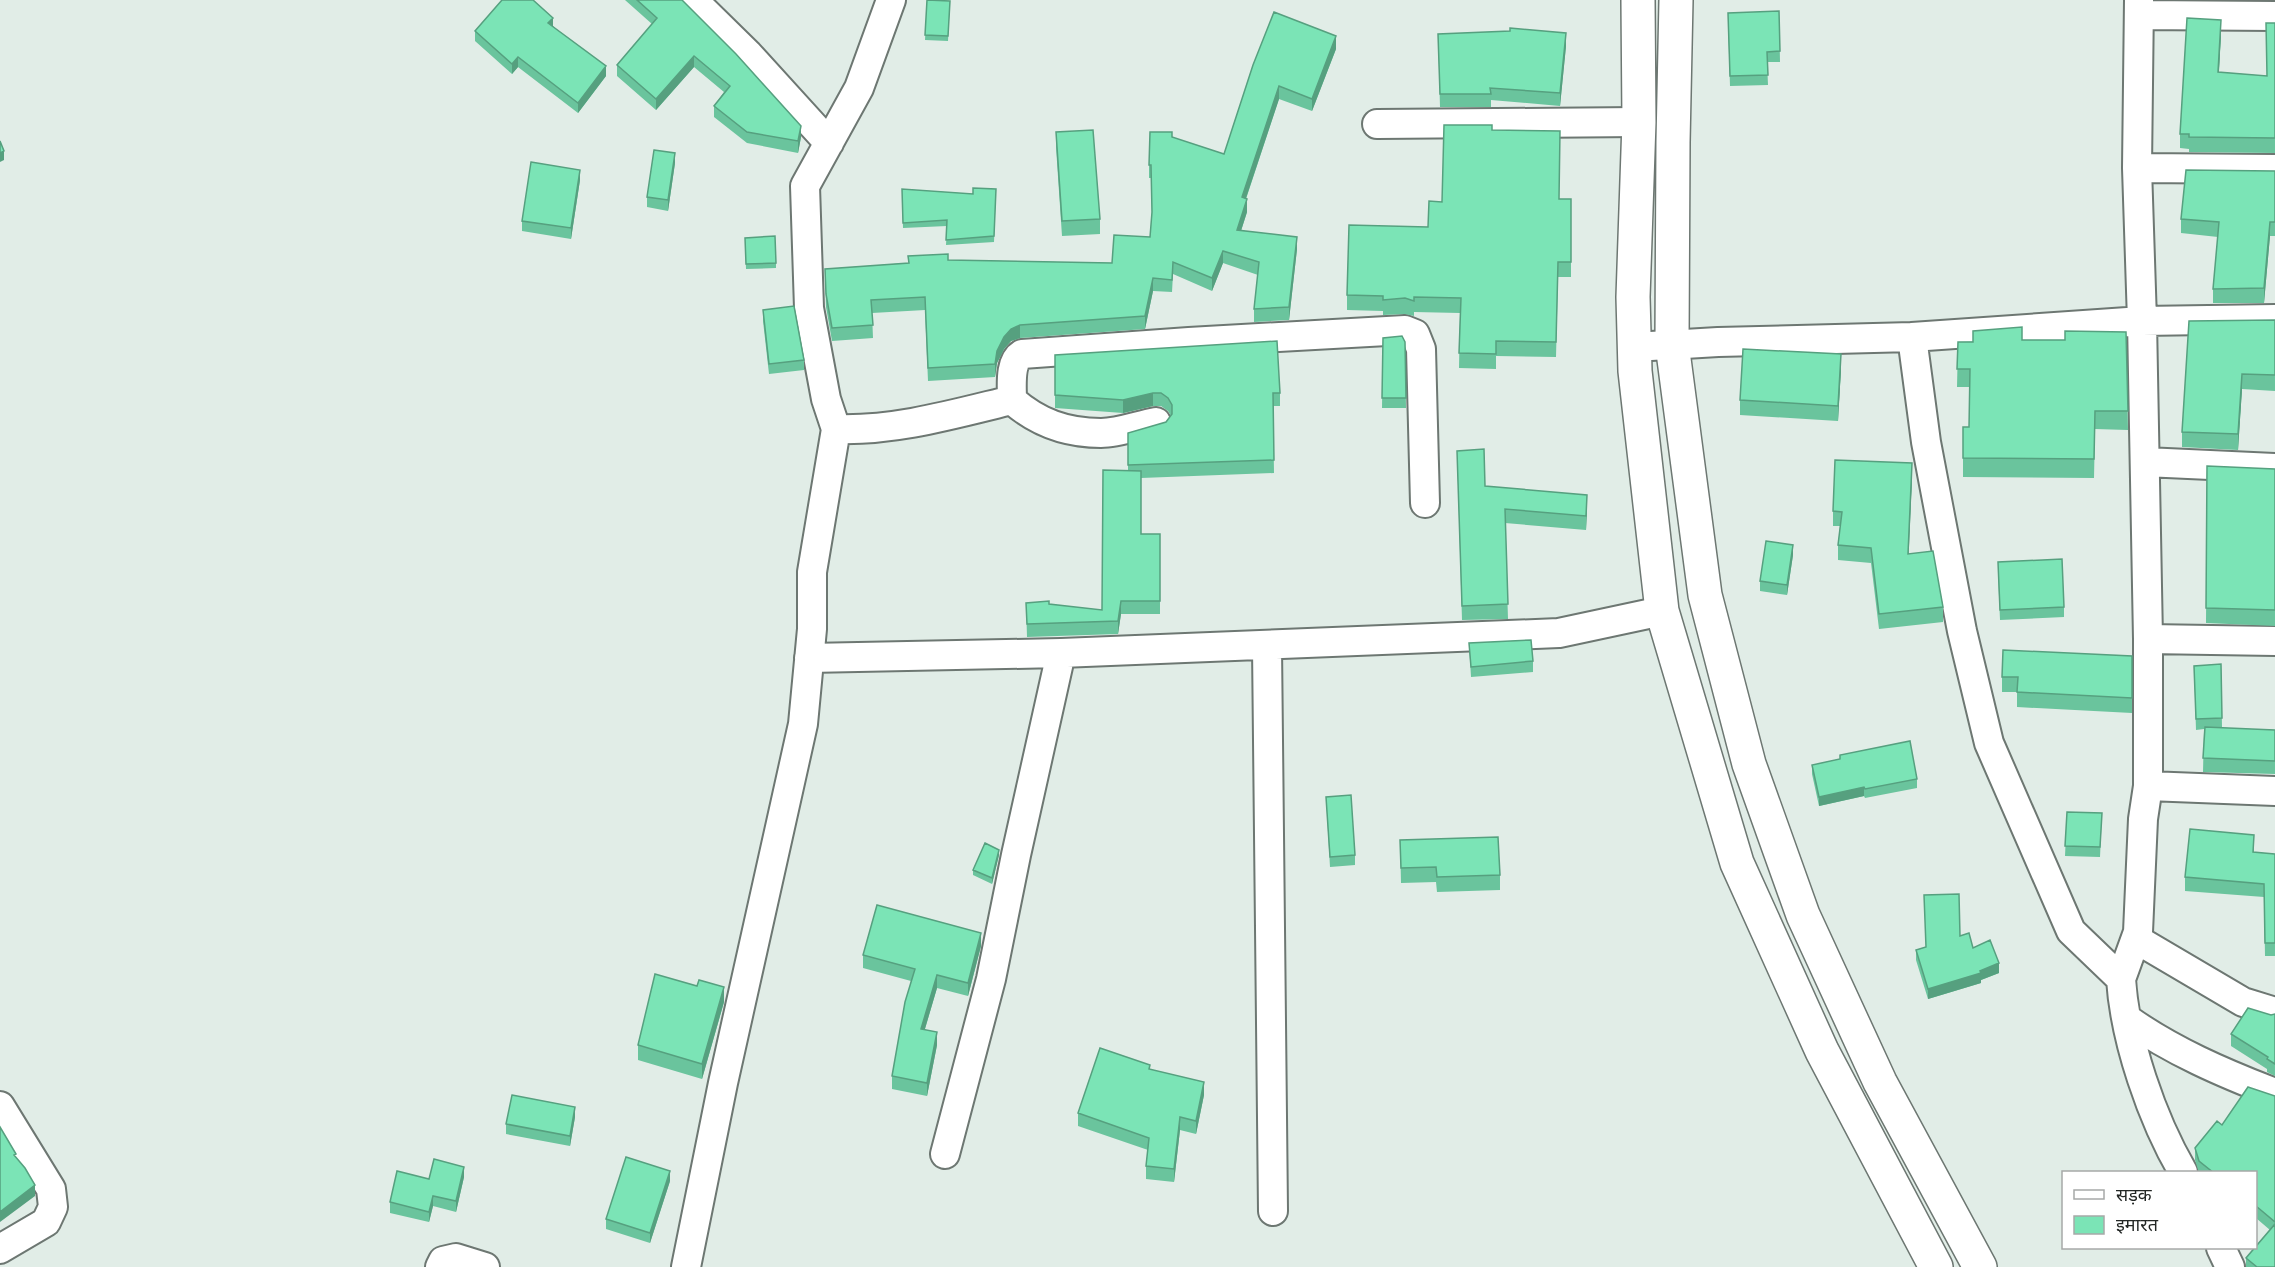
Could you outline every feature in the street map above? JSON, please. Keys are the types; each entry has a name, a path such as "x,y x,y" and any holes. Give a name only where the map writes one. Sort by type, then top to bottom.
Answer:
{"street":[{"path":"693,0 748,54 829,143"},
{"path":"686,1267 723,1083 802,724 809,658 812,572 836,429 825,399 809,308 805,186 859,88 891,0"},
{"path":"1638,0 1639,123 1633,297 1634,347 1662,611 1737,863 1822,1051 1936,1267"},
{"path":"1676,0 1672,344 1705,595 1749,764 1808,925 1880,1082 1980,1267"},
{"path":"2182,1171 2146,1095 2123,1003 2121,979 2138,932 2143,819 2148,786 2145,462 2137,168 2139,7 2275,16"},
{"path":"1377,124 1639,123"},
{"path":"2137,168 2275,169"},
{"path":"1634,347 1912,337 2142,321 2275,319"},
{"path":"1011,400 1014,365 1017,357 1022,354 1200,341 1405,330 1415,334 1420,348 1425,503"},
{"path":"1912,337 1926,442 1962,631 1989,743 2072,931 2121,979"},
{"path":"836,429 906,425 1011,400"},
{"path":"1011,400 1031,416 1068,429 1102,433 1156,422"},
{"path":"2145,462 2275,468"},
{"path":"809,658 1061,653 1559,633 1662,611"},
{"path":"2148,639 2275,641"},
{"path":"1267,646 1273,1211"},
{"path":"945,1154 991,979 1061,653"},
{"path":"2148,786 2275,791"},
{"path":"2136,939 2244,1002 2275,1012"},
{"path":"2127,1019 2154,1038 2230,1076 2275,1094"},
{"path":"0,1106 51,1189 52,1207 46,1222 0,1249"},
{"path":"2221,1249 2230,1267"},
{"path":"440,1267 443,1260 456,1258 484,1267"}],"building":[{"path":"502,0 533,0 553,18 548,23 606,66 578,103 518,57 512,64 475,31"},
{"path":"637,0 682,0 736,54 801,126 798,141 747,132 714,106 730,86 694,56 656,99 617,65 657,18"},
{"path":"927,0 950,1 948,36 925,35"},
{"path":"1779,11 1780,51 1767,52 1768,75 1730,76 1728,13"},
{"path":"1274,12 1336,36 1312,99 1279,86 1242,197 1247,199 1237,230 1297,237 1289,307 1254,309 1259,262 1223,251 1212,278 1173,262 1172,280 1153,278 1145,316 1020,325 1011,329 997,351 995,364 928,368 925,297 871,300 873,325 832,328 826,294 825,269 909,263 908,256 948,254 948,260 1112,263 1114,235 1150,237 1152,212 1151,165 1149,165 1150,132 1172,132 1172,137 1224,154 1253,65"},
{"path":"2187,18 2221,20 2218,72 2267,76 2266,23 2275,23 2275,138 2189,137 2189,134 2180,134"},
{"path":"1510,28 1566,33 1560,93 1490,88 1491,94 1440,94 1438,34 1510,31"},
{"path":"1444,125 1492,125 1492,130 1560,131 1559,199 1571,199 1571,262 1558,262 1556,342 1496,341 1496,354 1459,353 1461,298 1414,297 1414,301 1405,298 1383,300 1383,296 1347,295 1349,225 1428,227 1429,201 1442,202"},
{"path":"1093,130 1100,219 1062,221 1056,132"},
{"path":"0,141 4,151 0,153"},
{"path":"654,150 675,153 668,200 647,197"},
{"path":"531,162 580,170 571,228 522,221"},
{"path":"2186,170 2275,171 2275,222 2270,222 2264,288 2213,289 2219,222 2181,219"},
{"path":"973,188 996,189 994,236 946,240 947,220 903,223 902,189 973,194"},
{"path":"775,236 776,263 746,264 745,238"},
{"path":"794,306 804,360 769,364 763,310"},
{"path":"2275,320 2275,375 2242,374 2238,434 2182,432 2189,321"},
{"path":"2022,327 2022,340 2065,340 2065,331 2126,332 2128,411 2095,411 2094,459 1963,458 1963,427 1969,427 1970,369 1957,369 1958,342 1973,342 1973,331"},
{"path":"1402,336 1405,342 1406,398 1382,398 1383,338"},
{"path":"1277,341 1280,393 1273,393 1274,460 1128,465 1128,433 1166,422 1172,414 1172,405 1168,398 1161,393 1123,400 1055,395 1055,355"},
{"path":"1743,349 1841,354 1838,406 1740,400"},
{"path":"1484,449 1485,486 1587,495 1586,516 1505,509 1508,604 1462,606 1457,451"},
{"path":"1835,460 1912,463 1908,554 1933,551 1943,607 1879,614 1871,548 1838,545 1842,512 1833,511"},
{"path":"2207,466 2275,469 2275,610 2206,608"},
{"path":"1103,470 1141,471 1141,534 1160,534 1160,601 1121,601 1118,621 1027,624 1026,603 1049,601 1049,604 1102,610"},
{"path":"1766,541 1793,545 1787,585 1760,581"},
{"path":"2062,559 2064,607 2000,610 1998,562"},
{"path":"1531,640 1533,661 1471,667 1469,643"},
{"path":"2003,650 2132,656 2132,698 2017,692 2018,677 2002,677"},
{"path":"2221,664 2222,718 2196,719 2194,666"},
{"path":"2205,727 2275,730 2275,761 2203,758"},
{"path":"1910,741 1917,779 1819,797 1812,765 1840,759 1840,755"},
{"path":"1351,795 1355,855 1330,857 1326,797"},
{"path":"2067,812 2102,813 2100,847 2065,846"},
{"path":"2190,829 2254,835 2253,852 2275,854 2275,943 2265,943 2264,884 2185,877"},
{"path":"1498,837 1500,875 1437,877 1436,867 1401,868 1400,840"},
{"path":"985,843 999,850 992,878 973,870"},
{"path":"1959,894 1960,936 1969,933 1973,948 1990,940 1999,963 1980,971 1981,973 1928,989 1916,950 1926,947 1924,895"},
{"path":"877,905 981,933 968,983 937,975 921,1029 937,1032 927,1083 892,1076 905,1002 915,969 863,955"},
{"path":"655,974 697,986 699,980 724,987 702,1064 638,1045"},
{"path":"2248,1008 2271,1015 2275,1014 2275,1064 2267,1059 2268,1057 2231,1034"},
{"path":"1100,1048 1150,1065 1149,1069 1204,1082 1196,1121 1180,1117 1174,1169 1146,1166 1149,1138 1078,1113"},
{"path":"2248,1087 2275,1096 2275,1222 2257,1207 2257,1171 2212,1171 2199,1161 2195,1148 2217,1121 2222,1125"},
{"path":"512,1095 575,1107 570,1136 506,1124"},
{"path":"0,1127 16,1154 14,1155 35,1185 0,1212"},
{"path":"626,1157 670,1171 650,1233 606,1219"},
{"path":"434,1159 464,1167 456,1201 433,1196 429,1212 390,1202 397,1171 429,1179"},
{"path":"2275,1224 2275,1267 2257,1267 2246,1258 2254,1249 2257,1249 2257,1245"}]}
